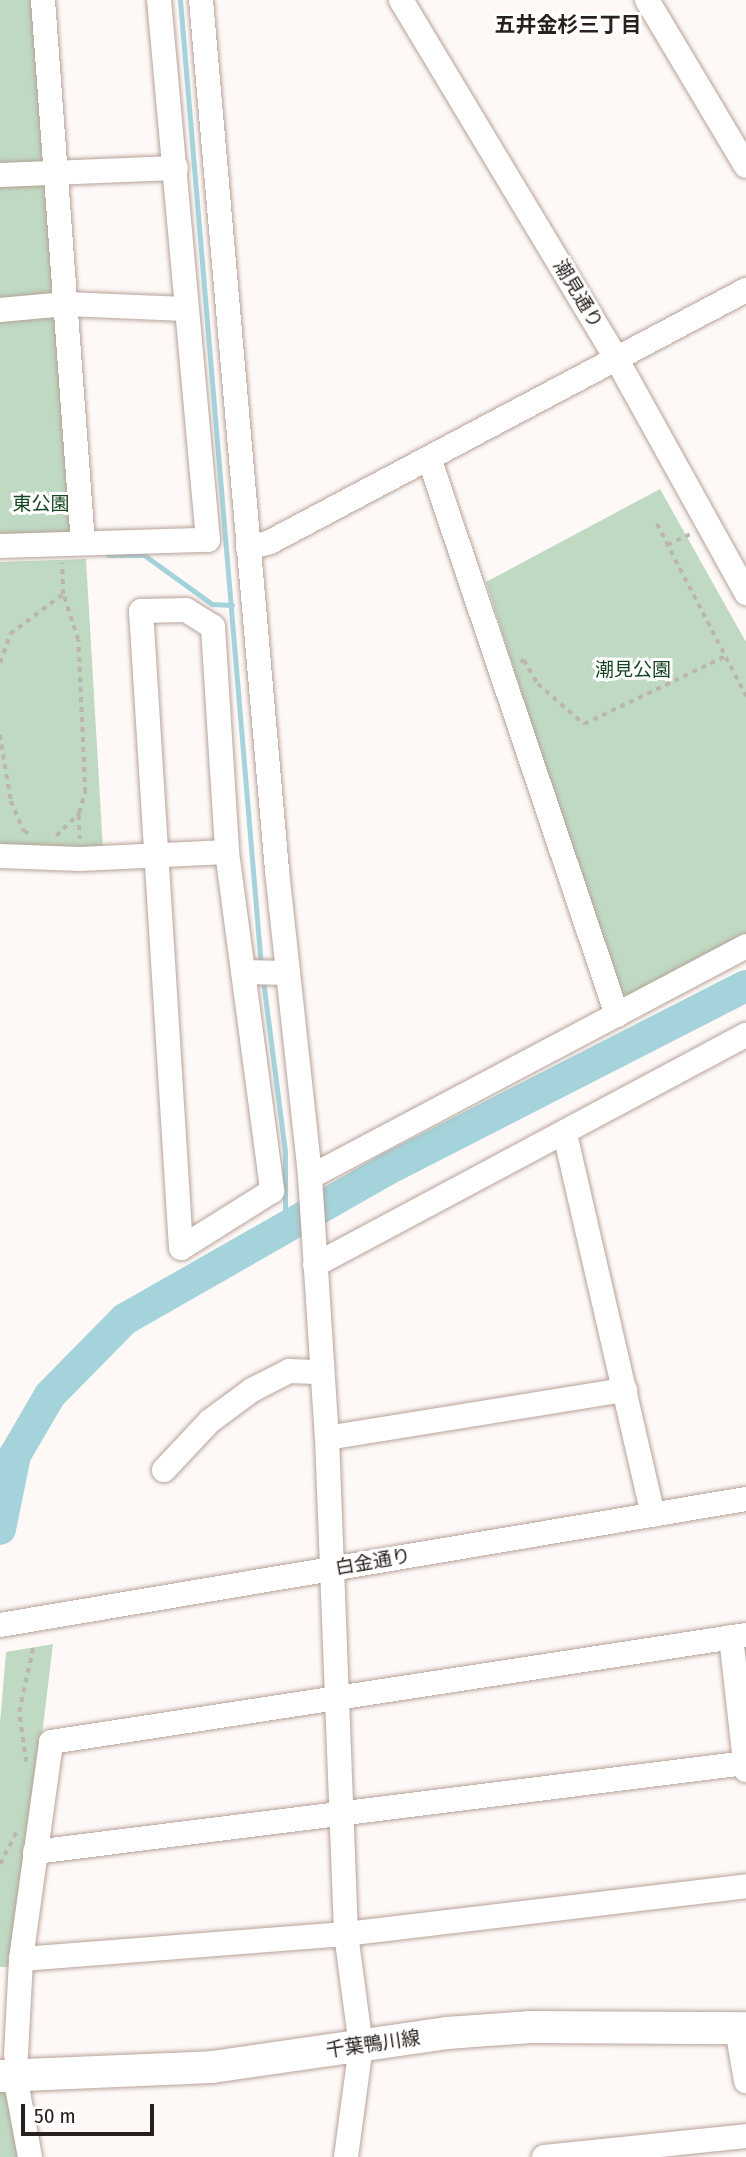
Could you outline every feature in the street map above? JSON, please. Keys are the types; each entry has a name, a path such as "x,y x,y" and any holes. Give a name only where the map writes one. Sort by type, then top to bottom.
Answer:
{"main road":[{"name":"千葉鴨川線","path":"10,2069 212,2067 447,2033 531,2027 741,2029"}],"street":[{"path":"43,0 83,543"},
{"path":"0,546 208,540 159,0"},
{"path":"201,0 248,548 310,1177 327,1438 334,1698 346,1934 361,2046 346,2157"},
{"name":"潮見通り","path":"401,0 616,359 746,593"},
{"path":"646,0 746,166"},
{"path":"0,175 176,168"},
{"path":"248,548 270,541 746,290"},
{"path":"0,310 66,304 185,309"},
{"path":"429,458 497,669 617,1015"},
{"path":"186,610 213,627 227,852 272,1191 181,1248 155,855 141,611 186,610"},
{"path":"0,856 80,859 227,852"},
{"path":"310,1177 746,946"},
{"path":"243,972 288,973"},
{"path":"315,1265 565,1134 746,1035"},
{"path":"565,1134 653,1515"},
{"path":"164,1470 211,1421 252,1390 289,1371 322,1372"},
{"path":"327,1438 625,1390"},
{"name":"白金通り","path":"0,1625 746,1499"},
{"path":"30,2157 10,2069 21,1959 51,1742 738,1636 746,1770"},
{"path":"35,1852 745,1763"},
{"path":"21,1959 346,1934 746,1886"},
{"path":"741,2029 746,2081"},
{"path":"544,2157 746,2136"}],"path":[{"path":"657,524 746,696"},
{"path":"667,545 708,526"},
{"path":"62,571 63,594 78,640 85,792 79,813 80,859"},
{"path":"0,663 10,634 63,594"},
{"path":"497,669 524,660 538,684 584,724 726,656"},
{"path":"0,735 11,801 24,831 37,836"},
{"path":"46,838 61,835 79,813"},
{"path":"26,1763 19,1712 33,1648"},
{"path":"0,1864 20,1820"}],"green space":[{"name":"東公園","path":"0,0 43,0 83,543 0,546"},
{"name":"潮見公園","path":"660,489 746,642 746,937 630,996 617,992 486,582"},
{"path":"86,559 103,849 0,847 0,562"},
{"path":"53,1644 14,1967 0,1967 0,1723 6,1652"},
{"path":"11,2083 23,2157 0,2157 0,2084"}],"waterway":[{"path":"180,0 261,967"},
{"path":"108,555 144,555 212,604 232,605"},
{"path":"263,980 285,1152 285,1228"},
{"path":"0,1529 15,1455 50,1395 125,1319 386,1170 746,986"}],"district":[{"name":"五井金杉三丁目","path":"568,25"}]}
